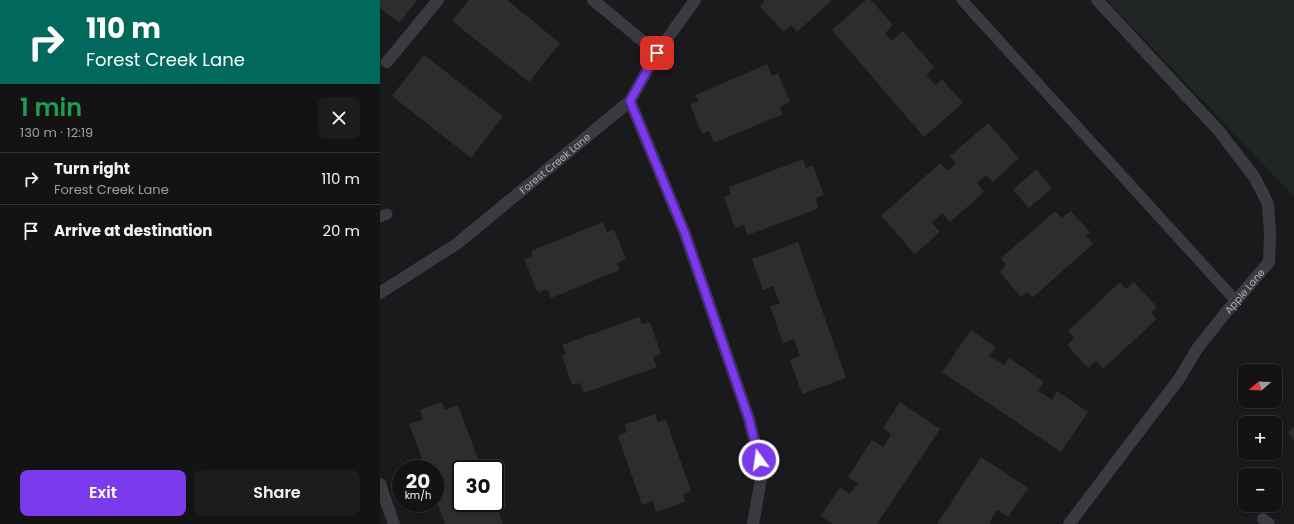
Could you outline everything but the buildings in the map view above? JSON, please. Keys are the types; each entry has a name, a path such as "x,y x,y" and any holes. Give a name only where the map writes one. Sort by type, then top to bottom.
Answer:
{"street":[{"path":"387,62 438,0"},
{"path":"593,0 657,53"},
{"name":"Forest Creek Lane","path":"380,293 458,243 630,101 657,53 695,0"},
{"name":"Apple Lane","path":"1069,524 1179,379 1197,349 1269,262 1270,233 1268,204 1255,178 1219,131 1097,0"},
{"path":"630,101 684,231 749,419 762,473 753,524"},
{"path":"380,484 394,524"}],"lane":[{"path":"962,0 1236,301"}],"shaded area":[{"path":"1107,0 1294,0 1294,197"}],"route":[{"path":"657,53 630,101 684,231 749,419 759,460"}]}
